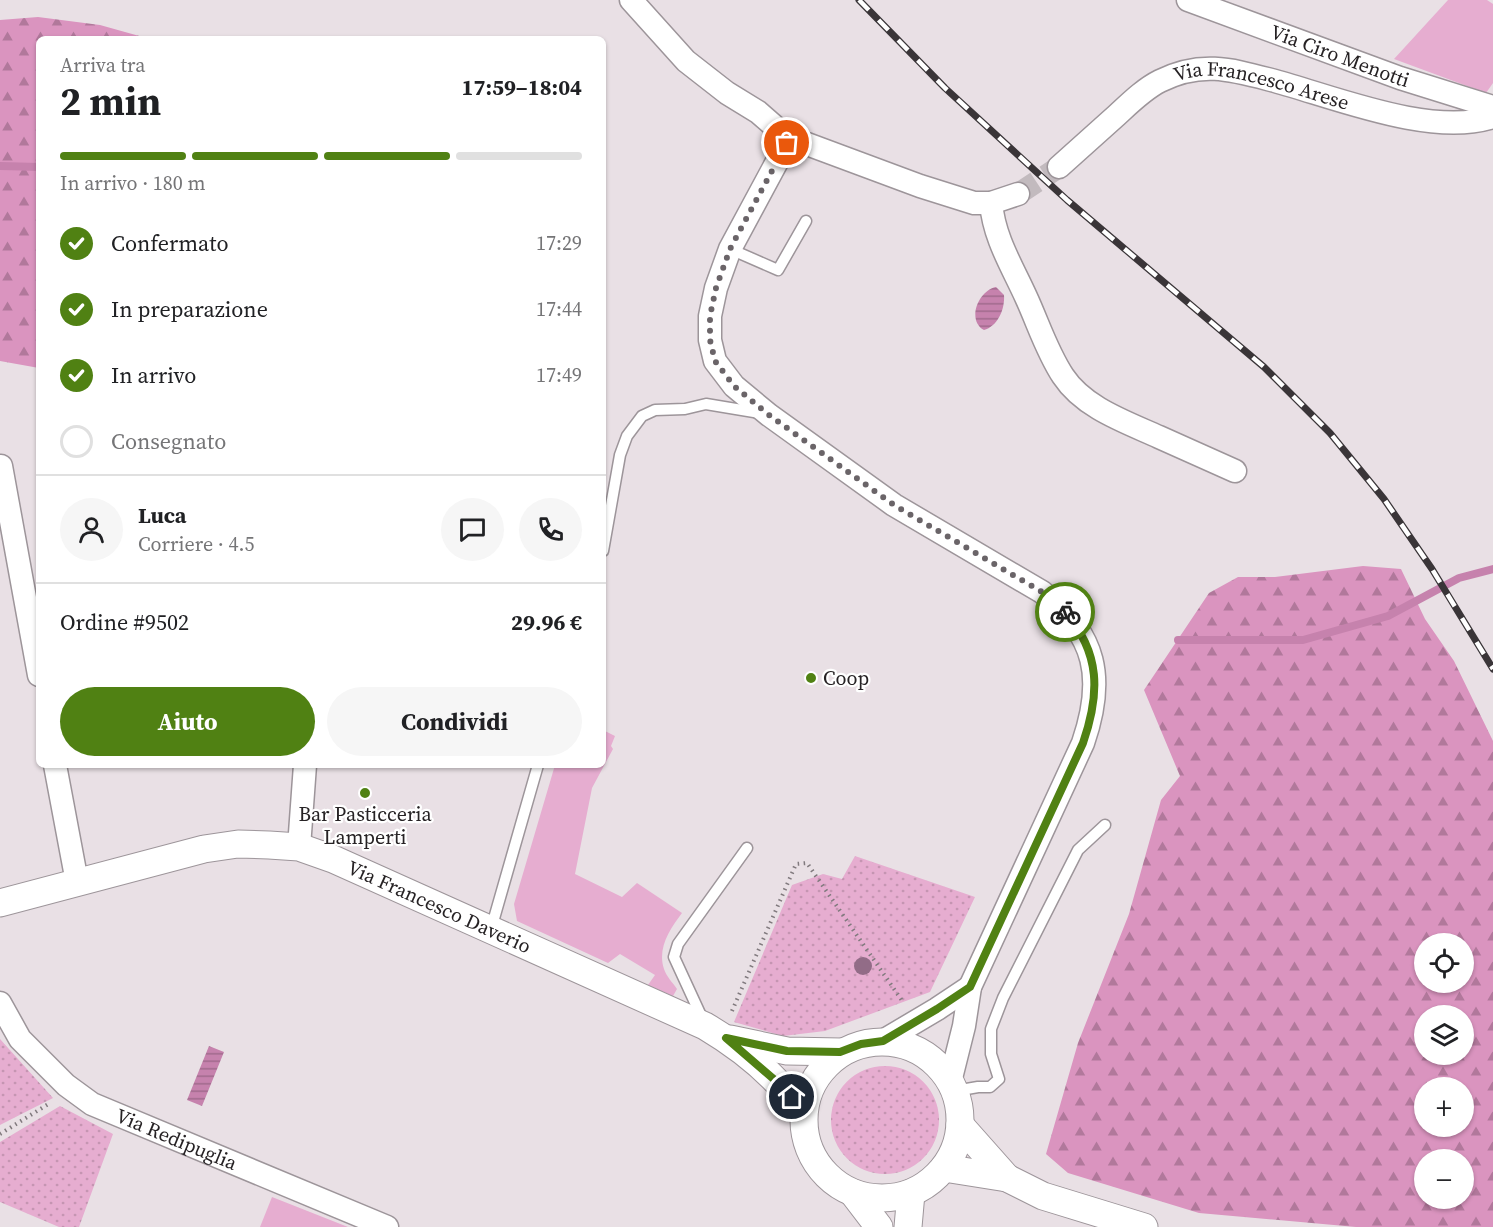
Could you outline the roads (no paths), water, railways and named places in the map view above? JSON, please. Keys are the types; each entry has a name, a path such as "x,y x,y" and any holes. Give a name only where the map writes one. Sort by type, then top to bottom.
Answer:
{"street":[{"path":"631,0 686,61 727,93 758,112 774,126 787,143 807,144 954,198 974,203 991,203 1018,194"},
{"name":"Via Ciro Menotti","path":"1188,0 1400,78 1493,107"},
{"name":"Via Francesco Arese","path":"1059,167 1142,93 1159,81 1179,73 1202,69 1232,69 1394,115 1438,123 1478,122 1493,117"},
{"path":"787,143 730,249 716,288 710,316 710,340 715,361 734,386 769,415 894,505 1042,592 1060,606 1075,622 1092,660 1095,680 1095,701 1083,743 970,987 953,1086 960,1125 955,1149 944,1168 929,1183 911,1193 881,1199 853,1193"},
{"path":"991,203 997,237 1027,297 1051,355 1064,378 1082,396 1112,415 1235,471"},
{"path":"1,466 36,658"},
{"path":"56,768 77,882"},
{"path":"299,847 305,768"},
{"name":"Via Francesco Daverio","path":"0,903 204,849 238,844 299,847 333,859 491,929 787,1051 840,1052"},
{"path":"883,1041 970,987"},
{"name":"Via Redipuglia","path":"0,1003 20,1039 66,1085 92,1104 387,1227"},
{"name":"Via Francesco Daverio","path":"721,1025 792,1097 803,1114"},
{"path":"879,1227 853,1193 825,1174 808,1147 803,1114 815,1078 840,1052 861,1044 883,1041 910,1046 933,1060 953,1086"},
{"path":"960,1125 1007,1178"},
{"path":"944,1168 1007,1178 1093,1219 1144,1227"},
{"path":"908,1227 911,1193"}],"lane":[{"path":"730,249 778,270 806,221"},
{"path":"606,534 620,455 627,436 642,416 656,410 685,409 706,404 769,415"},
{"path":"491,929 537,768"},
{"path":"953,1086 990,1087 999,1079 991,1054 991,1029 1003,998 1078,850 1105,825"},
{"path":"721,1025 674,957 678,944 747,848"}],"waterway":[{"path":"0,166 36,167"},
{"path":"1178,640 1303,640 1388,616 1459,578 1493,569"}],"tunnel":[{"path":"1018,194 1059,167"}],"railway":[{"path":"859,0 945,88 1067,200 1264,367 1330,433 1384,499 1432,569 1493,669"}],"place":[{"name":"Coop","path":"811,678"},
{"name":"Bar Pasticceria Lamperti","path":"365,793"}]}
